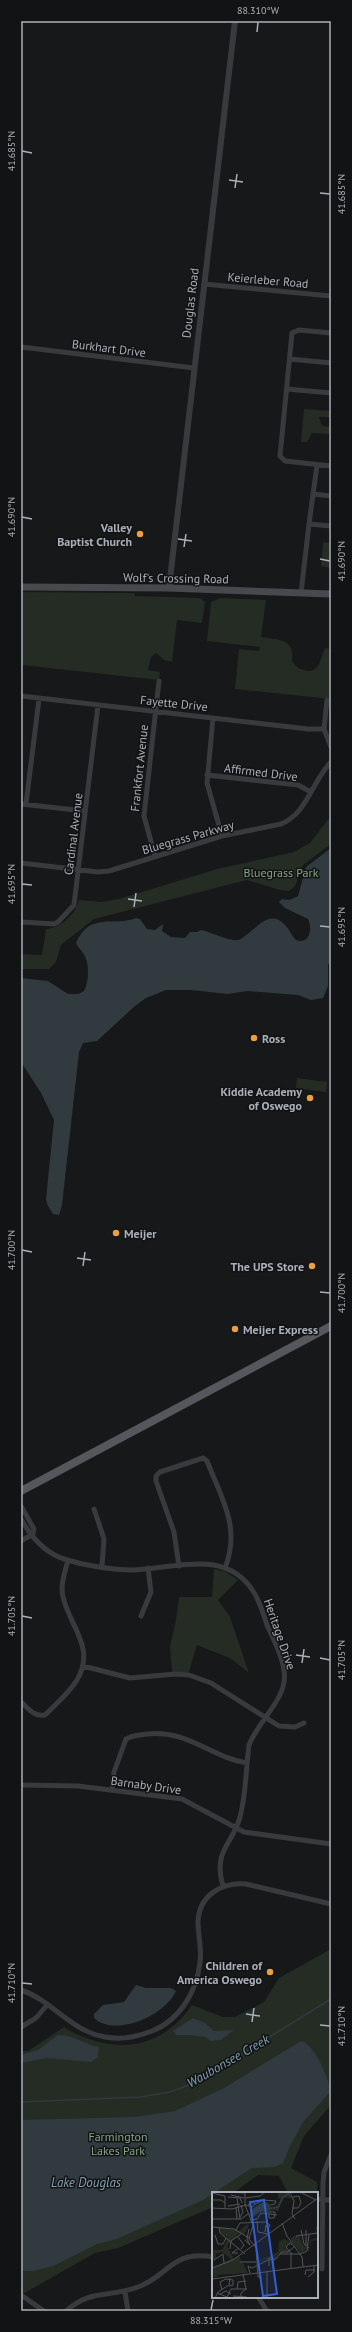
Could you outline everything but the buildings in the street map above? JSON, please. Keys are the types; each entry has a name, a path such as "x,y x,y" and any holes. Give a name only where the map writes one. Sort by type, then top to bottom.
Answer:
{"main road":[{"name":"Wolf's Crossing Road","path":"21,587 169,588 331,594"},
{"path":"21,1491 331,1326"}],"street":[{"name":"Douglas Road","path":"169,588 235,21"},
{"name":"Keierleber Road","path":"204,284 331,296"},
{"path":"331,333 293,332 281,458 285,461 331,466"},
{"name":"Burkhart Drive","path":"21,347 194,368"},
{"path":"290,359 331,363"},
{"path":"287,389 331,393"},
{"path":"301,593 316,465"},
{"path":"313,494 331,496"},
{"path":"309,524 331,526"},
{"name":"Frankfort Avenue","path":"155,856 144,816 159,681"},
{"name":"Fayette Drive","path":"21,696 308,729 324,728"},
{"path":"38,699 23,804 85,812"},
{"path":"328,700 324,728 331,747"},
{"name":"Cardinal Avenue","path":"21,922 49,925 58,922 74,905 98,705"},
{"path":"213,718 207,786 222,836"},
{"name":"Bluegrass Parkway","path":"21,863 79,870 109,871 222,836 290,821 298,814 331,762"},
{"name":"Affirmed Drive","path":"207,775 298,785 311,792"},
{"path":"179,1566 174,1532 156,1481 156,1476 160,1472 203,1458 207,1461 232,1529 231,1553 225,1568"},
{"name":"Heritage Drive","path":"21,1506 34,1529 33,1534"},
{"path":"94,1509 104,1539 102,1566"},
{"name":"Heritage Drive","path":"21,1519 29,1532 33,1534 42,1546 53,1554 68,1560 132,1570 211,1564 225,1568 246,1582 257,1598 284,1672 283,1687 253,1735 249,1745 241,1815 224,1847 220,1858 223,1886"},
{"path":"21,1541 33,1534"},
{"path":"21,1702 38,1716 45,1715 76,1682 83,1666 83,1643 63,1595 62,1583 68,1560"},
{"path":"141,1616 151,1592 148,1568"},
{"path":"83,1666 130,1678 176,1674 189,1675 211,1684 279,1726 295,1727 304,1723"},
{"path":"112,1790 114,1772 126,1739 132,1735 172,1735 191,1740 222,1757 247,1763"},
{"name":"Barnaby Drive","path":"21,1785 74,1785 182,1799 235,1828 252,1834 331,1844"},
{"path":"21,1990 34,1995 73,2025 105,2038 139,2036 159,2028 175,2016 184,2006 194,1987 200,1961 198,1922 200,1912 207,1898 223,1886 234,1883 246,1884 331,1904"},
{"path":"21,2028 36,2018 47,2005"},
{"path":"322,2269 320,2199 324,2172 331,2155"},
{"path":"320,2199 331,2200"},
{"path":"66,2311 83,2299 94,2294 125,2292 150,2282 176,2261 199,2256 212,2257"},
{"path":"125,2292 128,2311"},
{"path":"21,2295 44,2311"},
{"path":"259,2298 267,2311"}],"green space":[{"path":"304,409 331,411 331,417 319,417 322,426 331,427 331,434 312,433 307,442 301,442"},
{"path":"323,542 331,543 331,568 321,566"},
{"path":"21,592 134,593 135,596 200,598 205,602 202,623 177,620 172,662 164,660 156,653 151,657 148,670 160,672 159,680 21,665"},
{"path":"220,598 266,600 261,637 280,640 288,644 291,648 292,661 300,669 309,671 313,670 319,665 325,648 331,649 331,699 235,689 239,649 259,651 260,647 207,641 211,602"},
{"name":"Bluegrass Park","path":"331,816 331,844 303,865 295,886 289,891 280,890 247,880 94,919 61,945 56,962 49,969 21,969 21,954 42,955 46,929 57,926 67,920 77,906 79,900 101,902 119,899 217,869 294,852 310,843"},
{"path":"297,1078 327,1082 326,1092 296,1088"},
{"path":"214,1569 226,1572 238,1580 218,1600 230,1617 249,1673 230,1658 197,1645 189,1672 172,1672 170,1646 176,1620 179,1597 212,1597"},
{"name":"Farmington Lakes Park","path":"331,1949 331,2105 304,2136 291,2168 317,2182 317,2192 287,2192 279,2176 258,2175 234,2192 212,2192 212,2207 118,2248 95,2253 21,2295 21,2051 28,2051 64,2027 81,2036 99,2042 116,2045 133,2044 150,2040 165,2032 179,2021 192,2005 223,2017 235,2017 264,2002 279,1978"}],"water":[{"path":"331,848 331,959 328,965 328,986 323,998 311,1000 298,995 247,991 228,994 191,990 166,990 146,998 135,1006 97,1041 83,1043 79,1052 62,1205 59,1215 53,1214 47,1204 46,1199 54,1120 41,1093 21,1062 21,978 48,981 68,994 78,994 84,991 88,977 88,967 85,957 76,943 82,933 95,923 136,918 140,919 147,929 155,930 163,924 162,931 171,937 185,938 190,932 197,932 201,930 225,938 238,940 243,938 259,924 271,919 277,919 285,925 296,940 304,940 309,935 310,931 308,919 285,908 279,902 282,899 290,900 298,896 306,867"},
{"path":"136,1985 146,1988 171,1988 176,1991 162,2008 139,2021 127,2025 114,2026 103,2024 94,2018 94,2014 103,2005 124,2002"},
{"path":"193,2018 205,2023 214,2031 234,2030 221,2040 211,2041 205,2037 176,2035 173,2031"},
{"path":"58,2035 68,2036 99,2047 98,2057 91,2062 46,2058 21,2063 21,2055 38,2050"},
{"name":"Lake Douglas","path":"301,2041 306,2043 316,2055 328,2080 330,2092 304,2121 290,2146 283,2163 274,2167 252,2168 215,2192 212,2192 212,2194 203,2200 117,2239 97,2244 53,2266 33,2271 21,2271 21,2120 135,2117 175,2111 224,2088"}],"waterway":[{"name":"Waubonsee Creek","path":"21,2102 141,2097 170,2092 189,2085 224,2065 331,1999"}],"place":[{"name":"Valley Baptist Church","path":"140,534"},
{"name":"Ross","path":"254,1038"},
{"name":"Kiddie Academy of Oswego","path":"310,1098"},
{"name":"Meijer","path":"116,1233"},
{"name":"The UPS Store","path":"312,1266"},
{"name":"Meijer Express","path":"235,1329"},
{"name":"Children of America Oswego","path":"270,1972"}]}
